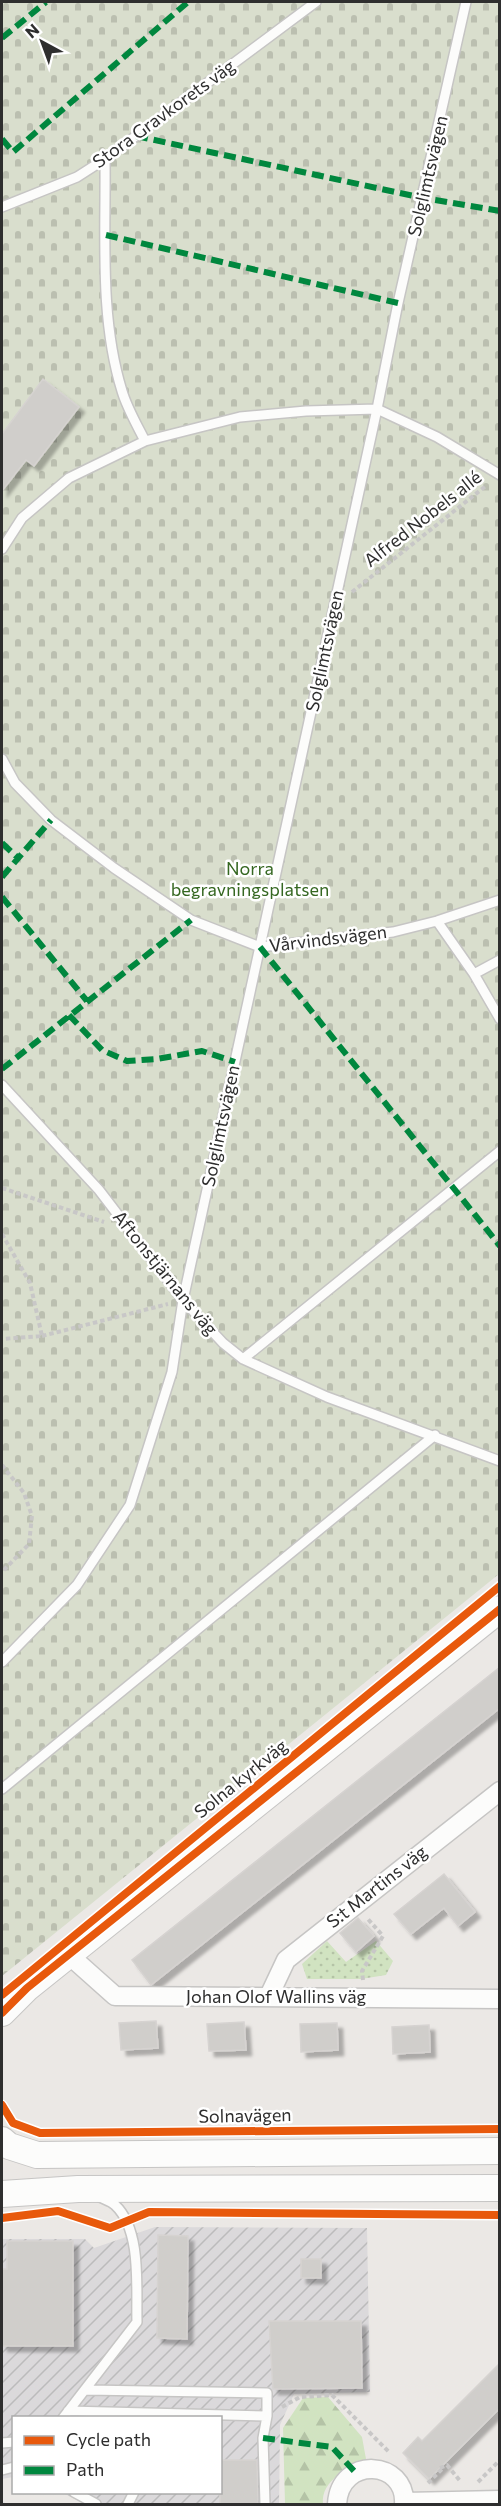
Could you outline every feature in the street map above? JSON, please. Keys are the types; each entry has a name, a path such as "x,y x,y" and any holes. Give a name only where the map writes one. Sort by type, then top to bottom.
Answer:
{"main road":[{"name":"Solna kyrkväg","path":"2,2029 7,2008 69,1955 500,1609"},
{"name":"Solnavägen","path":"2,2140 9,2146 37,2155 500,2151"},
{"path":"2,2194 78,2189 500,2188"}],"street":[{"name":"S:t Martins väg","path":"269,1996 286,1960 355,1903 500,1791"},
{"name":"Johan Olof Wallins väg","path":"69,1955 115,1996 500,1999"},
{"path":"337,2505 339,2492 344,2482 355,2472 366,2469 384,2471 394,2477 403,2490 405,2503 500,2500"}],"lane":[{"name":"Stora Gravkorets väg","path":"2,207 77,177 105,159 316,2"},
{"name":"Solglimtsvägen","path":"2,1662 77,1586 130,1504 172,1372 183,1300 398,303 466,2"},
{"path":"105,159 107,289 111,342 122,392 145,441"},
{"path":"2,549 22,518 69,478 145,441 240,417 377,408 437,437 500,475"},
{"name":"Vårvindsvägen","path":"2,759 15,783 51,820 114,868 191,920 260,947 393,932 437,921 500,900"},
{"path":"437,921 474,974 500,1019"},
{"path":"474,974 500,960"},
{"name":"Aftonstjärnans väg","path":"2,1086 99,1190 183,1300 224,1343 243,1359 327,1397 500,1461"},
{"path":"243,1359 500,1151"},
{"path":"2,1789 435,1436"},
{"path":"65,2415 137,2322 134,2244 126,2221 115,2205 99,2196 78,2189"},
{"path":"86,2390 267,2393 267,2416 263,2438 265,2505"},
{"path":"65,2415 267,2416"},
{"path":"77,2494 96,2505"}],"path":[{"path":"2,1188 128,1230"},
{"path":"2,1233 30,1283 42,1335"},
{"path":"2,1339 42,1335 102,1322 183,1300"},
{"path":"2,1466 24,1493 32,1516 29,1544 2,1572"},
{"path":"355,1903 383,1936 362,1971 363,1997"},
{"path":"267,2416 300,2397 332,2395 386,2450"},
{"path":"447,2465 469,2489 500,2460"},
{"path":"440,2468 447,2465"},
{"path":"423,2487 447,2465"}],"shaded area":[{"path":"155,2227 367,2228 370,2392 294,2394 280,2425 279,2504 85,2504 65,2494 222,2494 222,2416 12,2416 12,2477 2,2479 2,2239 85,2239 94,2248"}],"green space":[{"name":"Norra begravningsplatsen","path":"2,2 499,2 499,1574 2,1976"},
{"path":"327,1941 346,1962 376,1941 393,1961 386,1975 361,1979 307,1979 302,1964"},
{"path":"328,2397 362,2437 366,2459 344,2471 331,2482 326,2488 323,2504 285,2504 283,2428 303,2398"}],"building":[{"path":"43,379 79,407 34,466 26,460 2,491 2,434"},
{"path":"500,1667 500,1708 151,1985 132,1960"},
{"path":"444,1874 475,1912 458,1926 444,1908 411,1934 394,1914"},
{"path":"358,1918 374,1936 356,1952 340,1933"},
{"path":"156,2021 158,2048 121,2050 119,2023"},
{"path":"244,2022 246,2050 209,2051 207,2024"},
{"path":"337,2023 338,2050 301,2052 300,2024"},
{"path":"429,2025 430,2052 393,2054 392,2027"},
{"path":"158,2235 188,2236 187,2339 157,2338"},
{"path":"7,2241 73,2241 73,2346 2,2346 2,2269 7,2269"},
{"path":"301,2259 321,2259 321,2278 301,2278"},
{"path":"269,2321 361,2321 362,2388 273,2389"},
{"path":"500,2363 500,2408 429,2479 403,2453 418,2437 422,2441"},
{"path":"222,2460 257,2460 258,2505 220,2505"}],"marked path":[{"path":"2,38 46,2"},
{"path":"2,139 13,152 188,2"},
{"path":"136,136 423,198 500,211"},
{"path":"106,235 398,303"},
{"path":"2,877 51,820"},
{"path":"2,843 18,858"},
{"path":"2,897 87,1001"},
{"path":"2,1069 191,920"},
{"path":"260,947 500,1246"},
{"path":"69,1015 102,1050 127,1061 157,1059 202,1051 235,1062"},
{"path":"263,2438 332,2447 355,2472"}],"cycle path":[{"path":"2,1995 500,1586"},
{"path":"2,2013 27,1988 500,1609"},
{"path":"2,2105 13,2123 40,2133 500,2129"},
{"path":"2,2218 58,2211 110,2228 149,2212 500,2215"}]}
